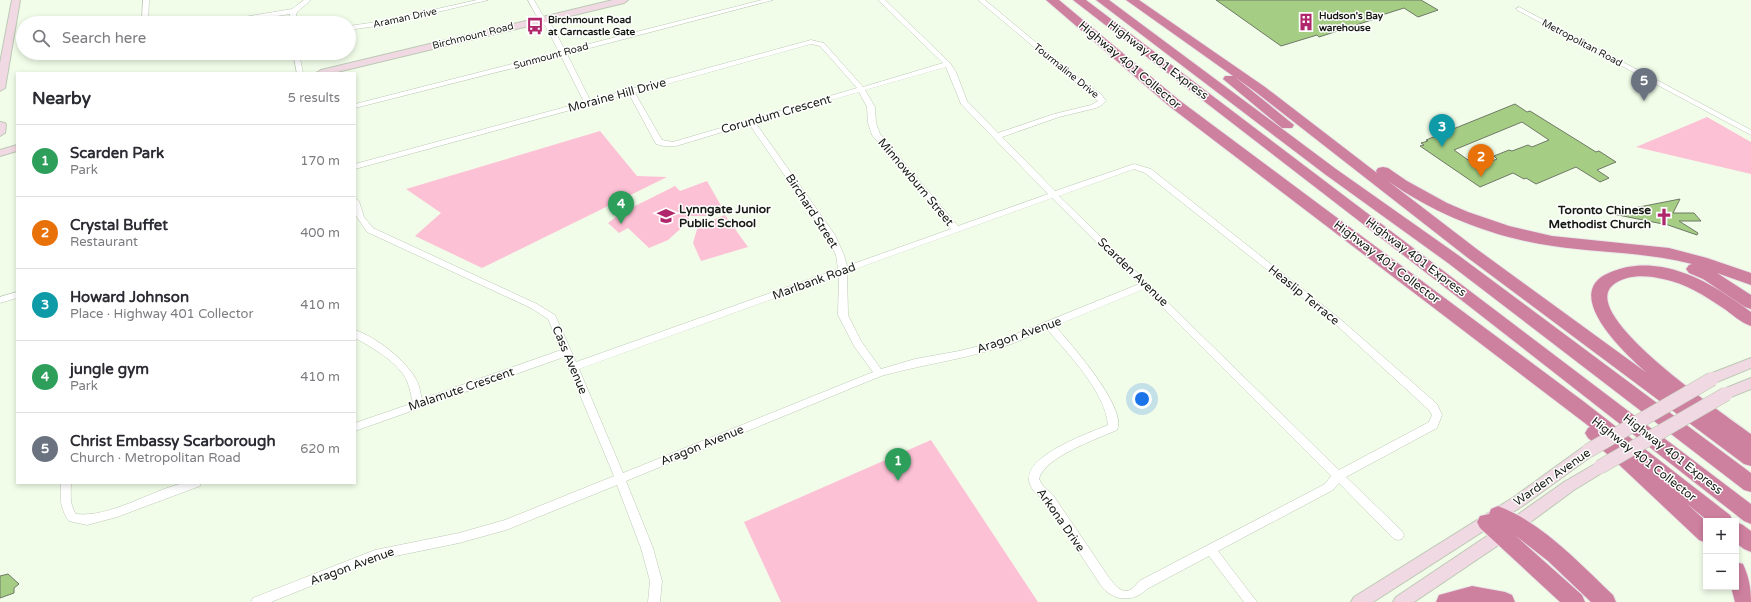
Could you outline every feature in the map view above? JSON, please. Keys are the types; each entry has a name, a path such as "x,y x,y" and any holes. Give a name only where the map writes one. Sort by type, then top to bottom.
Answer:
{"highway":[{"name":"Highway 401 Collector","path":"1052,0 1174,103 1577,406 1719,518"},
{"name":"Highway 401 Express","path":"1079,0 1458,288 1751,515"},
{"name":"Highway 401 Express","path":"1102,0 1331,172 1453,259 1751,484"},
{"path":"1125,0 1219,71 1453,259"},
{"path":"1132,0 1261,90 1473,254 1751,458"},
{"path":"1140,0 1272,88 1405,187 1447,209 1499,229 1552,240 1685,257 1751,279"},
{"path":"1630,249 1676,262 1709,275 1751,303"},
{"path":"1384,260 1460,327 1552,398 1620,454 1703,531"},
{"path":"1751,320 1729,304 1693,284 1669,274 1642,270 1610,278 1602,286 1599,301 1606,319 1639,355 1676,387 1751,444"},
{"path":"1492,518 1509,530 1574,602"},
{"path":"1509,530 1537,539 1606,602"},
{"path":"1739,533 1751,543"},
{"path":"1739,580 1745,598 1744,602"},
{"path":"1446,602 1472,596 1505,602"}],"main road":[{"path":"0,88 16,0"},
{"name":"Birchmount Road","path":"325,72 624,0"},
{"path":"0,125 0,133"},
{"path":"0,153 16,148"},
{"path":"0,162 16,157"},
{"name":"Warden Avenue","path":"1359,602 1492,518 1588,451 1712,379 1751,363"},
{"name":"Warden Avenue","path":"1401,602 1509,530 1569,486 1726,394 1751,383"}],"street":[{"path":"145,16 146,0"},
{"path":"263,16 294,11 308,0"},
{"name":"Araman Drive","path":"356,27 383,23 485,0"},
{"path":"531,0 539,15 549,26 588,103"},
{"name":"Sunmount Road","path":"356,106 770,0"},
{"name":"Scarden Avenue","path":"881,0 948,64 953,72 964,102 1054,195 1398,535"},
{"name":"Tourmaline Drive","path":"981,0 1082,86 1098,96 1102,101 1092,107 1076,110 997,136"},
{"name":"Metropolitan Road","path":"1520,10 1751,133"},
{"path":"293,16 294,11"},
{"name":"Moraine Hill Drive","path":"356,167 811,42 822,44 861,89"},
{"path":"297,60 300,72"},
{"name":"Corundum Crescent","path":"632,92 659,142 664,144 672,144 948,64"},
{"name":"Minnowburn Street","path":"861,89 871,106 872,123 876,135 956,229"},
{"name":"Birchard Street","path":"751,122 832,237 840,255 843,270 843,315 857,343 879,373"},
{"name":"Heaslip Terrace","path":"1054,195 1134,166 1148,171 1336,320 1434,407 1437,415 1433,425 1338,476"},
{"name":"Marlbank Road","path":"574,367 1054,195"},
{"name":"Cass Avenue","path":"356,205 363,224 370,230 547,312 552,317 620,478 653,567 656,581 654,602"},
{"name":"Aragon Avenue","path":"257,602 375,555 459,538 506,525 879,373 914,363 959,355 998,345 1146,285"},
{"path":"0,300 16,295"},
{"name":"Arkona Drive","path":"1049,325 1083,366 1110,409 1114,420 1114,427 1080,440 1039,465 1034,473 1034,479 1038,487 1049,498 1090,562 1106,583 1118,595 1131,596 1139,592 1143,585 1329,487 1338,476"},
{"path":"356,335 382,349 405,372 412,381 418,404"},
{"name":"Malamute Crescent","path":"356,426 567,352"},
{"path":"66,484 67,511 74,518 88,520 117,512 193,484"},
{"path":"1210,550 1251,602"}],"shaded area":[{"path":"1707,117 1751,142 1751,174 1636,147"},
{"path":"600,131 637,176 667,177 482,268 415,236 441,213 406,189"},
{"path":"707,181 724,211 705,216 689,216 689,221 668,240 649,248 628,228 619,233 608,223 616,217 615,216 675,186 680,191"},
{"path":"725,215 748,247 701,261 693,243 698,226"},
{"path":"931,440 1038,602 781,602 744,522"}],"building":[{"name":"Hudson's Bay warehouse","path":"1216,0 1421,0 1438,10 1418,17 1404,8 1319,37 1317,35 1281,46"},
{"path":"1515,104 1527,112 1530,111 1596,152 1599,151 1616,162 1597,170 1609,178 1600,182 1576,167 1536,184 1513,173 1480,187 1420,146 1424,145 1421,143 1428,141 1426,140","holes":["1522,122 1549,140 1532,147 1528,145 1512,151 1509,150 1494,156 1497,159 1478,167 1454,150"]},
{"name":"Toronto Chinese Methodist Church","path":"1680,199 1673,213 1694,213 1701,221 1679,221 1698,233 1697,235 1668,225 1613,214 1631,211 1629,209"},
{"path":"8,574 19,584 14,588 14,593 0,598 0,576"}],"place":[{"name":"Hudson's Bay warehouse","path":"1306,22"},
{"name":"Birchmount Road at Carncastle Gate","path":"535,26"},
{"name":"Christ Embassy Scarborough","path":"1644,101"},
{"name":"Howard Johnson","path":"1442,147"},
{"name":"Crystal Buffet","path":"1481,177"},
{"name":"Lynngate Junior Public School","path":"666,216"},
{"name":"Toronto Chinese Methodist Church","path":"1664,217"},
{"name":"jungle gym","path":"621,224"},
{"name":"Scarden Park","path":"898,481"}]}
